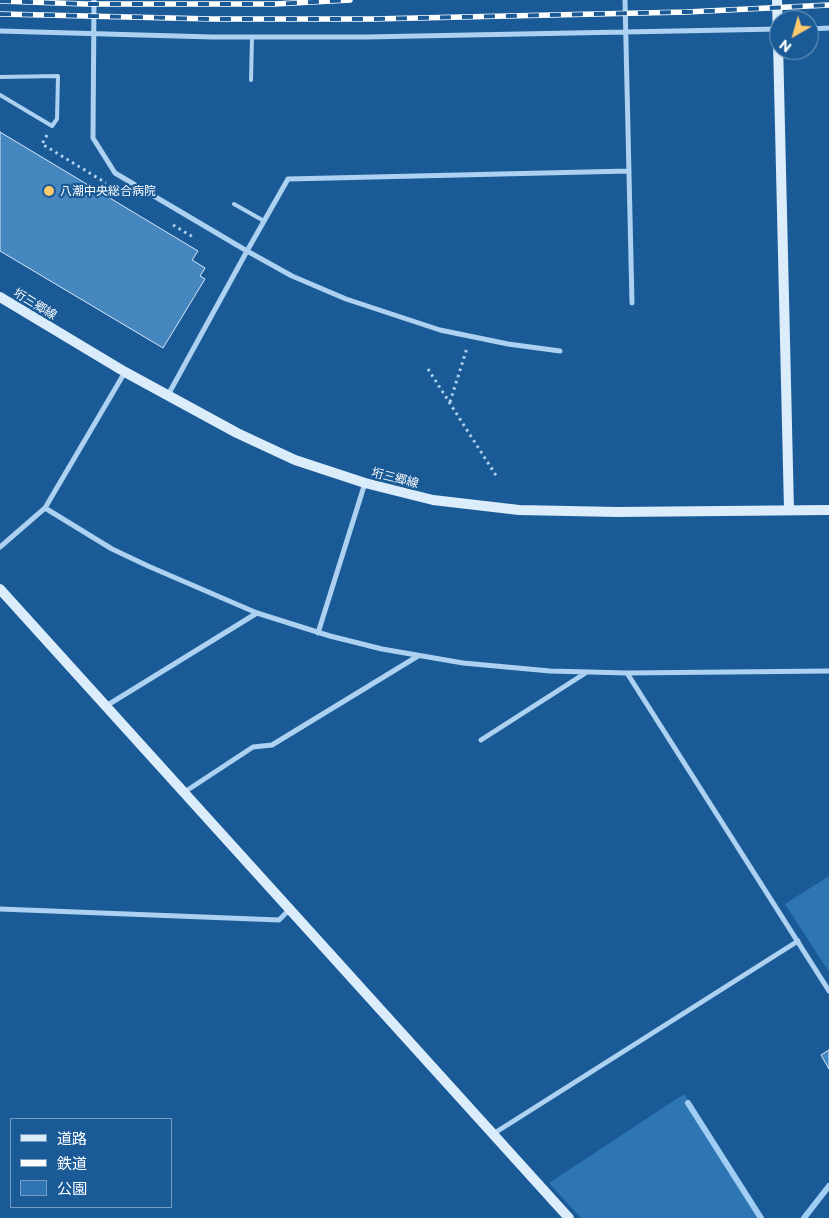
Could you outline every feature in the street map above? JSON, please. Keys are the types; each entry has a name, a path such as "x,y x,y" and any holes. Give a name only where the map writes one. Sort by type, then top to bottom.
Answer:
{"street":[{"path":"94,0 93,138 115,173 292,276 346,299 408,320 471,336 508,344 560,351"},
{"path":"625,0 632,303"},
{"path":"0,31 252,38 769,29"},
{"path":"780,60 789,510"},
{"path":"168,395 288,179 629,171"},
{"name":"垳三郷線","path":"0,298 125,372 237,433 295,460 365,483 433,500 520,510 617,512 829,510"},
{"path":"0,547 45,508 125,372"},
{"path":"318,633 365,483"},
{"path":"45,508 121,553 257,613 318,633 418,656 509,668 588,672 829,672"},
{"path":"0,589 569,1218"},
{"path":"105,707 257,613"},
{"path":"183,793 253,747 272,745 418,656"},
{"path":"480,740 588,672"},
{"path":"627,673 829,991"},
{"path":"0,908 279,920 290,909"},
{"path":"493,1134 798,941"}],"lane":[{"path":"251,80 252,38"},
{"path":"0,77 58,76 57,118 52,126 0,95"},
{"path":"234,204 264,221"}],"path":[{"path":"450,402 471,336"},
{"path":"428,369 497,477"}],"green space":[{"path":"829,876 829,972 785,904"},
{"path":"684,1094 764,1218 581,1218 549,1183"}],"building":[{"name":"八潮中央総合病院","path":"0,132 198,251 192,260 205,268 200,276 205,279 163,348 0,251"},
{"path":"829,1050 829,1069 821,1055"}],"waterway":[{"path":"688,1103 761,1218"},
{"path":"804,1218 829,1186"}],"railway":[{"path":"0,1 86,4 275,4 350,0"},
{"path":"0,14 213,19 372,19 687,12 829,5"}],"place":[{"name":"八潮中央総合病院","path":"49,191"}]}
